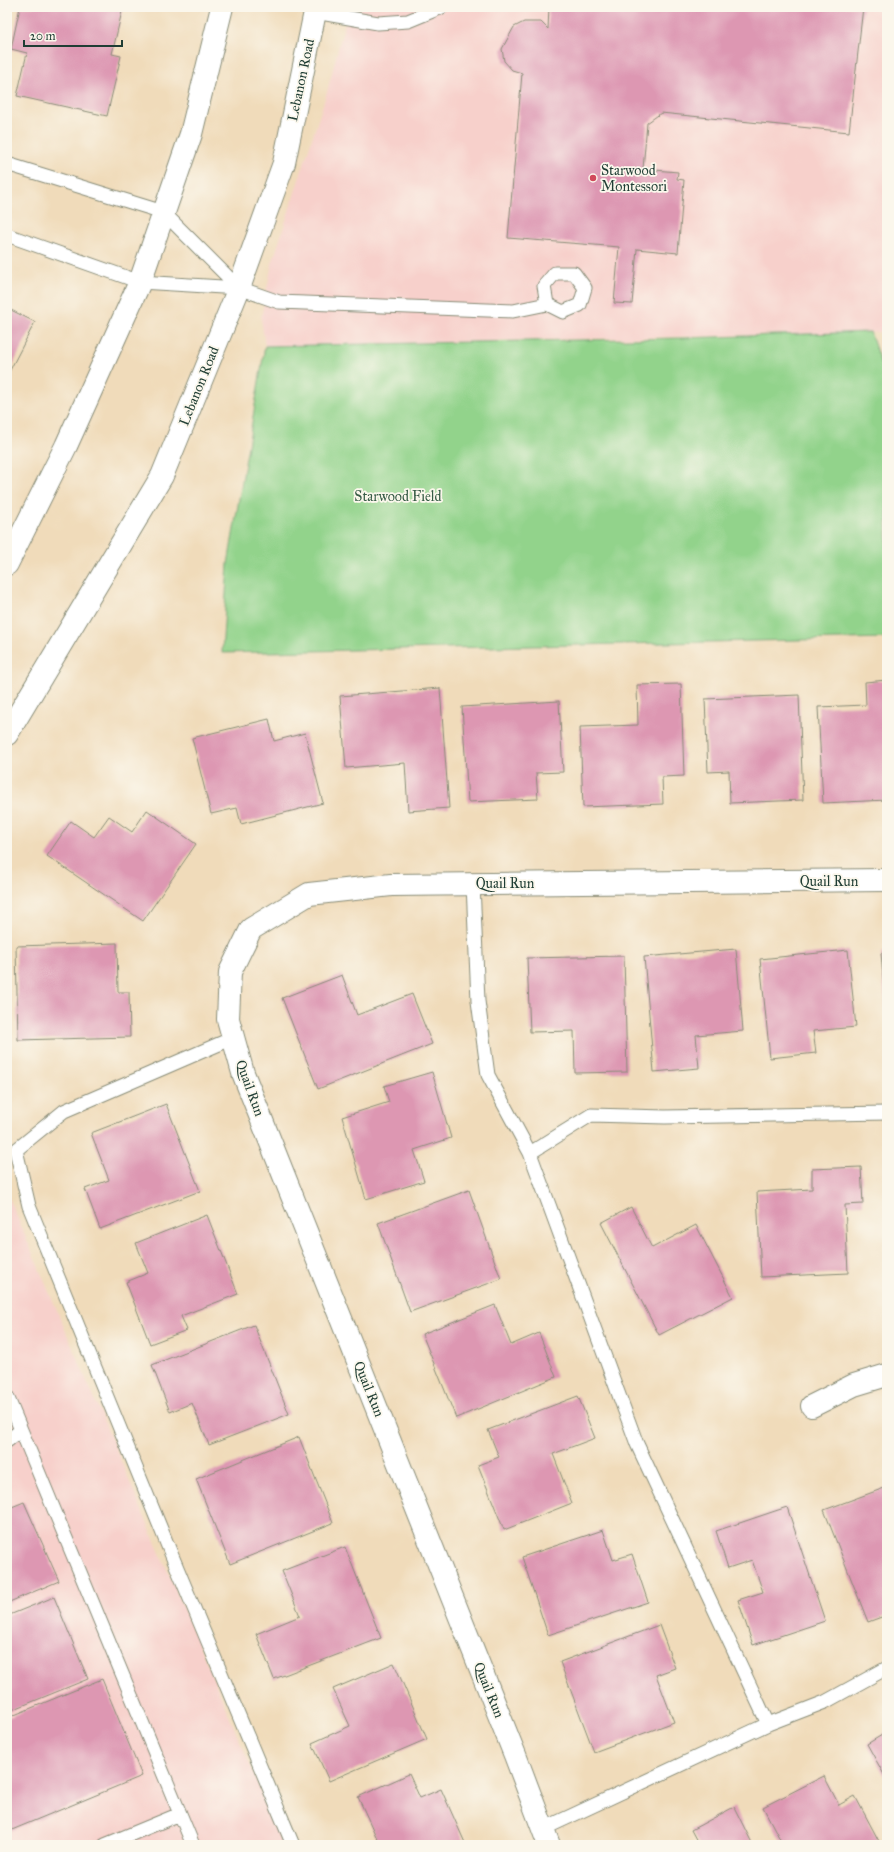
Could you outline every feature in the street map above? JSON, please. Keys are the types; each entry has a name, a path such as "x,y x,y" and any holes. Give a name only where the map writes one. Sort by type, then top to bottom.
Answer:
{"street":[{"path":"7,564 66,446 140,282 191,134 222,7"},
{"name":"Lebanon Road","path":"7,734 162,476 239,288 284,163 315,10"},
{"name":"Quail Run","path":"546,1837 509,1740 243,1073 228,1019 230,972 251,929 309,894 391,884 887,880"},
{"path":"812,1406 854,1385 887,1375"}],"lane":[{"path":"315,10 378,23 408,21 442,7"},
{"path":"7,164 163,212 239,288"},
{"path":"7,235 140,282 239,288 279,302 513,311 547,304"},
{"path":"473,884 478,1001 488,1075 530,1153 637,1444 768,1724"},
{"path":"233,1038 64,1111 16,1150 29,1206 173,1558 293,1845"},
{"path":"530,1153 591,1115 665,1117 887,1113"},
{"path":"7,1396 193,1845"},
{"path":"7,1441 21,1430"},
{"path":"546,1837 768,1724 825,1702 887,1668"},
{"path":"105,1845 180,1814"}],"shaded area":[{"name":"Starwood Montessori","path":"349,7 887,7 887,332 265,346 261,318 272,264 327,92"},
{"path":"7,1193 284,1845 7,1845"}],"green space":[{"name":"Starwood Field","path":"870,332 887,382 887,638 222,653 228,564 265,346 682,338"}],"building":[{"path":"20,7 123,7 112,54 121,56 107,116 17,96 27,53 11,49"},
{"name":"Starwood Montessori","path":"549,7 863,7 849,132 661,113 647,123 643,169 678,172 677,179 684,180 678,253 637,249 632,304 614,303 619,247 508,238 522,73 512,70 504,61 502,49 514,27 524,22 541,22 548,29"},
{"path":"7,308 35,322 8,374 7,374"},
{"path":"887,680 887,800 823,803 818,707 866,705 865,682"},
{"path":"681,684 684,776 662,777 663,804 583,807 580,727 638,725 637,685"},
{"path":"440,688 449,808 408,811 405,763 346,768 340,696"},
{"path":"799,695 803,800 730,803 729,771 708,772 705,699"},
{"path":"559,701 563,772 536,773 538,799 468,802 462,707"},
{"path":"269,719 274,741 305,733 323,803 241,824 237,808 211,814 192,738"},
{"path":"147,810 196,844 143,921 47,856 71,821 94,837 109,816 132,832"},
{"path":"117,943 118,992 129,992 130,1037 18,1040 16,946"},
{"path":"736,949 743,1031 696,1035 699,1068 654,1072 644,957"},
{"path":"848,950 856,1027 813,1031 816,1053 770,1058 760,959"},
{"path":"887,952 887,1012 886,1012 881,953"},
{"path":"624,956 627,1072 575,1073 574,1031 530,1032 527,958"},
{"path":"342,975 357,1015 412,994 432,1044 318,1089 282,998"},
{"path":"432,1072 451,1138 414,1150 424,1181 366,1199 342,1117 389,1102 384,1086"},
{"path":"166,1104 200,1191 100,1229 85,1189 109,1180 91,1133"},
{"path":"861,1167 863,1204 845,1205 848,1273 761,1277 757,1192 812,1189 812,1169"},
{"path":"469,1190 501,1279 410,1312 378,1223"},
{"path":"631,1207 652,1248 696,1225 733,1297 659,1335 601,1223"},
{"path":"207,1215 238,1294 181,1316 187,1330 150,1344 126,1282 148,1273 136,1243"},
{"path":"495,1305 511,1345 539,1333 556,1377 456,1418 422,1334"},
{"path":"254,1325 289,1414 209,1445 192,1403 170,1412 152,1365"},
{"path":"578,1396 595,1438 553,1454 572,1503 504,1530 478,1465 499,1457 488,1430"},
{"path":"299,1437 333,1523 230,1564 196,1479"},
{"path":"887,1487 887,1615 868,1622 824,1510"},
{"path":"24,1502 59,1581 7,1603 7,1509"},
{"path":"787,1507 825,1621 753,1645 738,1600 763,1592 752,1560 728,1568 716,1531"},
{"path":"603,1530 613,1560 632,1554 648,1602 548,1635 522,1557"},
{"path":"345,1547 381,1638 274,1679 256,1634 300,1616 282,1571"},
{"path":"54,1597 88,1679 7,1712 7,1616"},
{"path":"659,1625 675,1668 656,1675 674,1722 594,1752 560,1662"},
{"path":"394,1663 427,1739 329,1781 312,1743 350,1726 333,1689"},
{"path":"102,1679 142,1776 7,1832 7,1718"},
{"path":"887,1732 887,1780 867,1744"},
{"path":"409,1774 420,1798 441,1789 466,1845 380,1845 358,1797"},
{"path":"824,1776 839,1805 855,1796 881,1845 783,1845 763,1807"},
{"path":"734,1807 753,1845 699,1845 691,1830"}],"place":[{"name":"Starwood Montessori","path":"593,178"}]}
